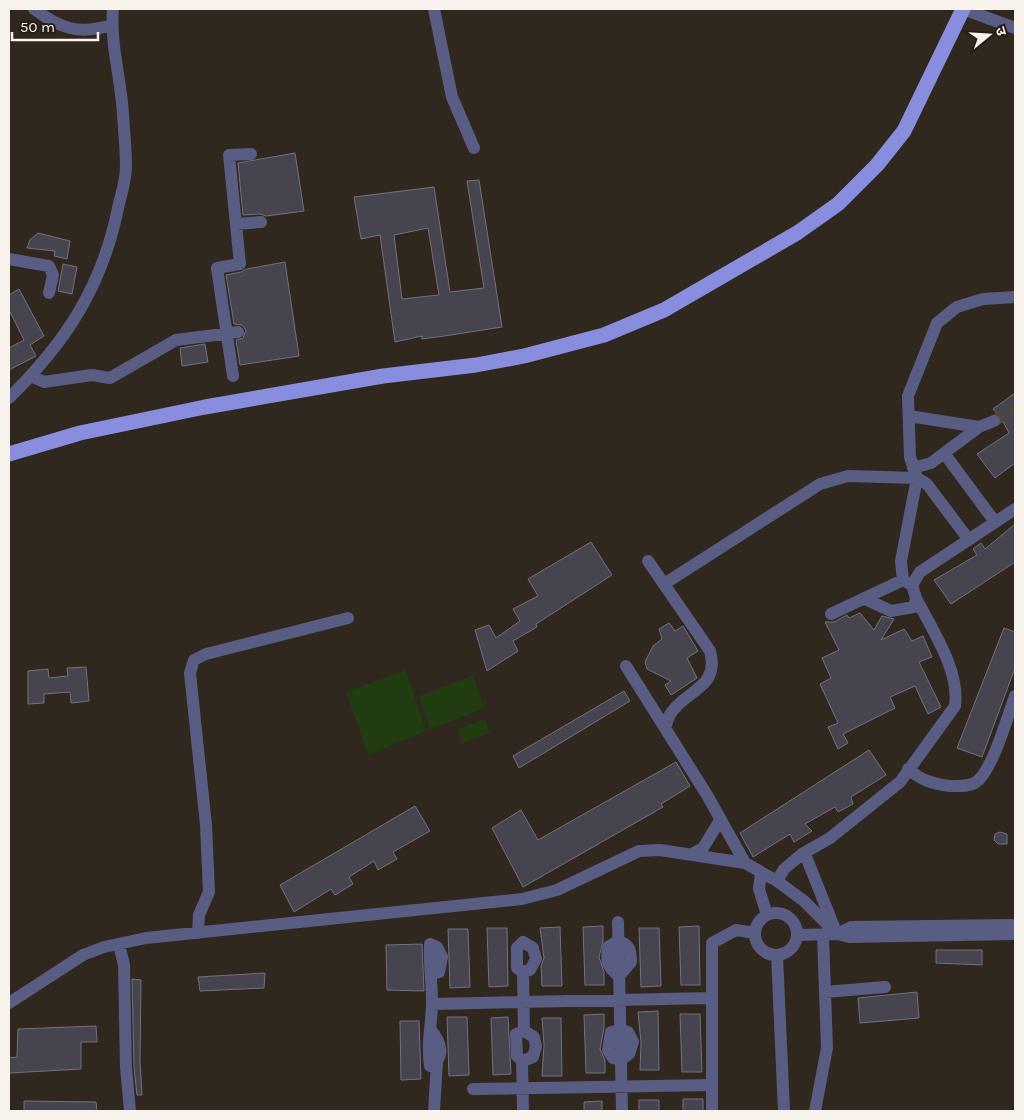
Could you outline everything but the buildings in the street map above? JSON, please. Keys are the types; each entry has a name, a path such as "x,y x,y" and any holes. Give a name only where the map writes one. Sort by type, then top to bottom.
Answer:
{"main road":[{"path":"9,454 80,433 205,407 383,376 476,365 524,356 604,335 664,310 797,233 838,204 877,165 904,131 963,9"}],"street":[{"path":"34,9 67,28 92,30 112,25"},
{"path":"9,398 31,376 68,332 87,299 112,238 126,169 123,111 112,25 114,9"},
{"path":"434,9 452,98 474,148"},
{"path":"963,9 1015,28"},
{"path":"233,376 232,332 217,268 240,264 229,155 251,154"},
{"path":"236,224 261,222"},
{"path":"9,259 49,266 53,275 50,293"},
{"path":"777,881 784,869 802,854 830,838 900,782 955,706 957,691 954,675 907,583 901,561 915,473 910,457 908,396 937,323 956,308 983,298 1015,297"},
{"path":"31,376 44,382 92,375 110,378 176,340 232,332"},
{"path":"909,416 979,427"},
{"path":"664,584 829,480 848,476 915,473 932,463 979,427 994,421"},
{"path":"944,453 995,522"},
{"path":"915,473 927,484 969,540"},
{"path":"831,614 864,599 894,582 907,583 920,572 1015,508"},
{"path":"648,561 710,651 713,662 710,676 704,684 677,706 665,728"},
{"path":"864,599 890,611 914,608 916,598"},
{"path":"198,933 199,915 209,892 206,825 190,673 194,660 206,654 348,618"},
{"path":"626,666 745,863"},
{"path":"908,769 921,779 937,785 959,786 975,783 986,774 1015,696"},
{"path":"692,854 703,848 711,838 720,820"},
{"path":"9,1003 83,955 104,947 146,938 522,899 557,890 638,851 660,850 745,863 777,881 812,908 836,934"},
{"path":"802,854 807,859 836,934"},
{"path":"761,872 759,889 768,915"},
{"path":"774,913 788,916 793,922 797,935 792,949 777,955 766,953 761,948 755,933 759,922 774,913"},
{"path":"618,922 622,1111"},
{"path":"836,934 851,927 1015,925"},
{"path":"712,1111 712,943 736,930 755,933"},
{"path":"797,935 836,934 849,937 1015,934"},
{"path":"815,1111 827,1048 823,935"},
{"path":"119,944 124,965 126,1067 130,1111"},
{"path":"777,955 784,1111"},
{"path":"523,972 524,1030"},
{"path":"432,974 431,1030 438,1039 441,1054 437,1062 434,1111"},
{"path":"825,992 885,987"},
{"path":"432,1004 712,998"},
{"path":"523,1111 522,1061 516,1056 516,1034 524,1030"},
{"path":"522,1061 532,1056 536,1046 534,1036 524,1030"},
{"path":"473,1089 712,1085"}],"green space":[{"path":"406,670 426,731 368,755 346,692"},
{"path":"473,675 484,708 430,730 419,696"},
{"path":"485,719 490,733 462,743 458,729"}],"tunnel":[{"path":"994,421 1015,408"}]}
